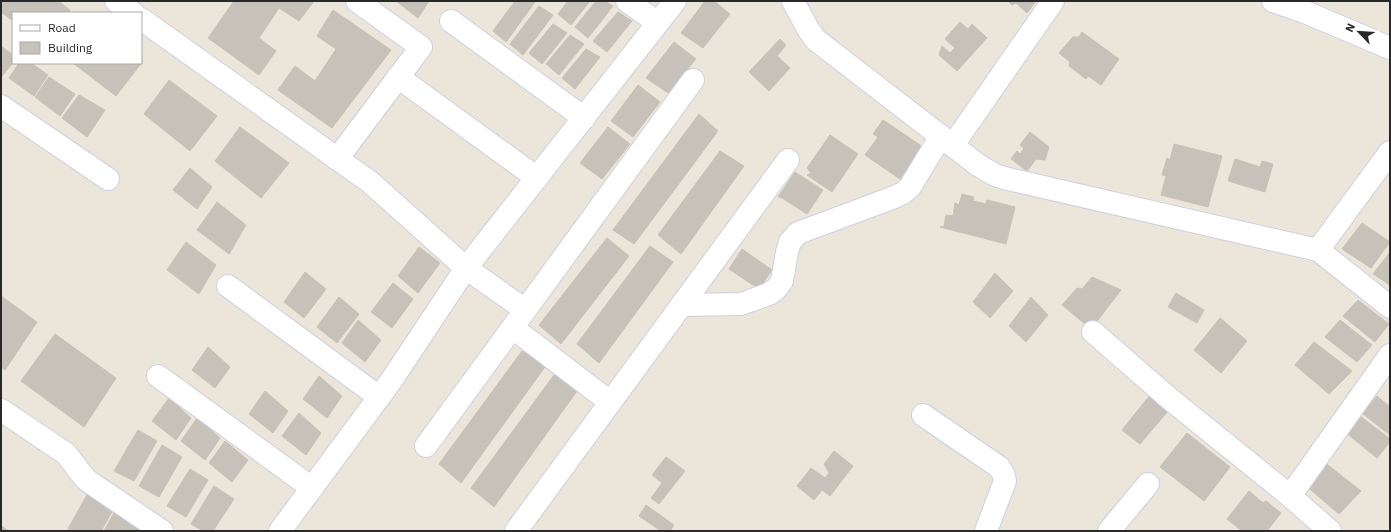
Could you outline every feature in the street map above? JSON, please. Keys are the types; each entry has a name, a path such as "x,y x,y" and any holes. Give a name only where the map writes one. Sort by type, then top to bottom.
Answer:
{"street":[{"path":"116,1 131,12"},
{"path":"337,159 421,47 357,1"},
{"path":"627,1 658,23"},
{"path":"280,531 379,398 466,268 675,1"},
{"path":"793,1 808,30 816,40 978,165 995,175 1318,250 1390,307"},
{"path":"682,305 741,304 769,294 776,289 782,281 790,242 798,233 903,193 910,187 947,141 1053,1"},
{"path":"1273,1 1304,12 1390,48"},
{"path":"142,20 370,182 466,268 519,319 610,402"},
{"path":"451,21 584,118"},
{"path":"398,76 537,178"},
{"path":"426,446 693,80"},
{"path":"1,106 108,180"},
{"path":"516,531 788,160"},
{"path":"1318,250 1386,164"},
{"path":"228,286 379,398"},
{"path":"1094,332 1170,399 1290,496 1330,531"},
{"path":"1290,496 1390,356"},
{"path":"158,376 312,488"},
{"path":"1,410 65,453 72,460 81,475 88,481 162,531"},
{"path":"923,415 999,467 1003,473 1005,481 986,531"},
{"path":"1109,531 1148,484"}],"building":[{"path":"2,1 58,1 70,10 69,12 12,12 12,20 1,12"},
{"path":"234,1 314,1 299,21 279,8 259,38 276,51 259,75 208,38"},
{"path":"396,1 429,1 418,18"},
{"path":"515,1 535,2 506,42 493,31"},
{"path":"568,1 590,1 571,25 558,14"},
{"path":"596,1 605,1 613,6 588,38 575,27"},
{"path":"705,1 714,1 730,14 703,48 681,33"},
{"path":"1008,1 1036,1 1027,13 1016,3 1012,5"},
{"path":"539,6 553,15 523,55 510,44"},
{"path":"333,10 391,50 332,128 278,90 295,66 315,81 336,49 317,36"},
{"path":"618,12 632,21 607,52 593,41"},
{"path":"960,22 968,29 972,24 987,38 957,71 939,55 942,46 950,53 955,48 945,39"},
{"path":"553,24 567,33 542,64 529,53"},
{"path":"1082,32 1119,59 1101,85 1088,76 1086,79 1069,66 1070,62 1059,53 1073,37 1079,37"},
{"path":"570,35 584,44 559,75 546,64"},
{"path":"780,39 786,45 777,56 790,68 769,91 749,72"},
{"path":"674,42 696,59 668,93 646,78"},
{"path":"1,46 12,54 12,64 1,76"},
{"path":"586,49 600,57 575,89 562,78"},
{"path":"18,64 32,64 48,75 34,96 9,78"},
{"path":"74,64 141,64 116,96"},
{"path":"49,77 75,94 60,116 35,97"},
{"path":"169,80 217,116 190,151 144,114"},
{"path":"638,85 660,102 633,137 611,121"},
{"path":"79,95 105,110 87,137 62,118"},
{"path":"699,114 718,131 634,244 613,230"},
{"path":"883,120 926,149 916,166 911,162 900,179 865,155 878,137 873,134"},
{"path":"240,127 289,163 261,198 215,161"},
{"path":"608,127 630,144 602,179 580,163"},
{"path":"1030,132 1049,147 1045,160 1036,159 1027,171 1011,159 1017,151 1020,154 1024,148 1020,145"},
{"path":"830,135 858,154 832,192 807,175 811,173 807,168"},
{"path":"1174,144 1222,156 1208,207 1161,195 1166,176 1162,175 1167,158 1170,160"},
{"path":"720,151 744,166 681,254 658,235"},
{"path":"1235,159 1260,167 1262,161 1273,164 1265,192 1228,181"},
{"path":"190,168 212,187 197,209 173,190"},
{"path":"795,172 823,190 807,214 778,197"},
{"path":"962,194 974,197 973,201 986,204 987,200 1015,207 1006,244 940,227 944,226 946,215 953,216 955,203 959,205"},
{"path":"217,202 246,225 229,254 197,230"},
{"path":"1362,223 1390,242 1371,268 1342,249"},
{"path":"607,238 629,256 561,344 539,325"},
{"path":"186,242 216,265 199,294 167,270"},
{"path":"650,246 673,262 599,363 577,344"},
{"path":"419,247 440,263 418,293 398,276"},
{"path":"742,249 772,270 759,289 729,269"},
{"path":"1390,252 1390,285 1373,274"},
{"path":"305,272 326,289 304,318 284,302"},
{"path":"995,273 1013,291 990,318 973,302"},
{"path":"1092,277 1121,290 1091,329 1062,305 1077,288 1082,289"},
{"path":"393,283 413,299 392,328 371,312"},
{"path":"1176,293 1204,310 1197,323 1168,307"},
{"path":"1,296 37,322 5,370 1,367"},
{"path":"339,297 359,314 337,343 317,327"},
{"path":"1031,297 1048,315 1026,342 1009,326"},
{"path":"1358,300 1389,324 1375,342 1343,316"},
{"path":"1220,318 1247,341 1221,373 1194,350"},
{"path":"358,320 381,340 365,362 342,343"},
{"path":"1340,320 1372,345 1357,362 1325,337"},
{"path":"55,334 116,378 84,427 21,381"},
{"path":"1314,342 1352,371 1329,394 1295,365"},
{"path":"208,347 230,367 215,388 192,370"},
{"path":"522,351 545,367 461,483 439,464"},
{"path":"554,375 577,391 494,507 471,488"},
{"path":"319,376 342,396 327,418 303,399"},
{"path":"265,391 288,411 273,433 249,414"},
{"path":"1151,394 1168,411 1140,444 1122,430"},
{"path":"1377,396 1390,407 1390,435 1362,413"},
{"path":"169,398 191,418 176,440 152,421"},
{"path":"299,413 321,433 306,455 282,436"},
{"path":"1360,416 1390,439 1390,442 1377,458 1345,432"},
{"path":"197,418 220,438 205,460 181,441"},
{"path":"138,430 157,441 134,481 114,471"},
{"path":"1187,433 1230,467 1204,501 1160,467"},
{"path":"225,441 248,460 232,482 209,463"},
{"path":"162,445 182,457 159,497 139,486"},
{"path":"834,451 853,466 830,496 822,490 814,500 797,486 811,468 825,478 829,473 824,464"},
{"path":"666,457 685,471 659,504 651,498 662,483 652,475"},
{"path":"1324,462 1361,491 1339,514 1305,485"},
{"path":"190,469 208,480 186,517 167,506"},
{"path":"214,486 234,499 213,531 203,531 191,524"},
{"path":"1249,491 1263,503 1266,501 1281,513 1267,531 1242,531 1227,519"},
{"path":"88,493 113,510 101,531 72,531 68,529"},
{"path":"646,505 674,525 670,531 661,531 639,516"},
{"path":"115,511 140,528 138,531 104,531"},
{"path":"1,526 9,531 1,531"}]}
